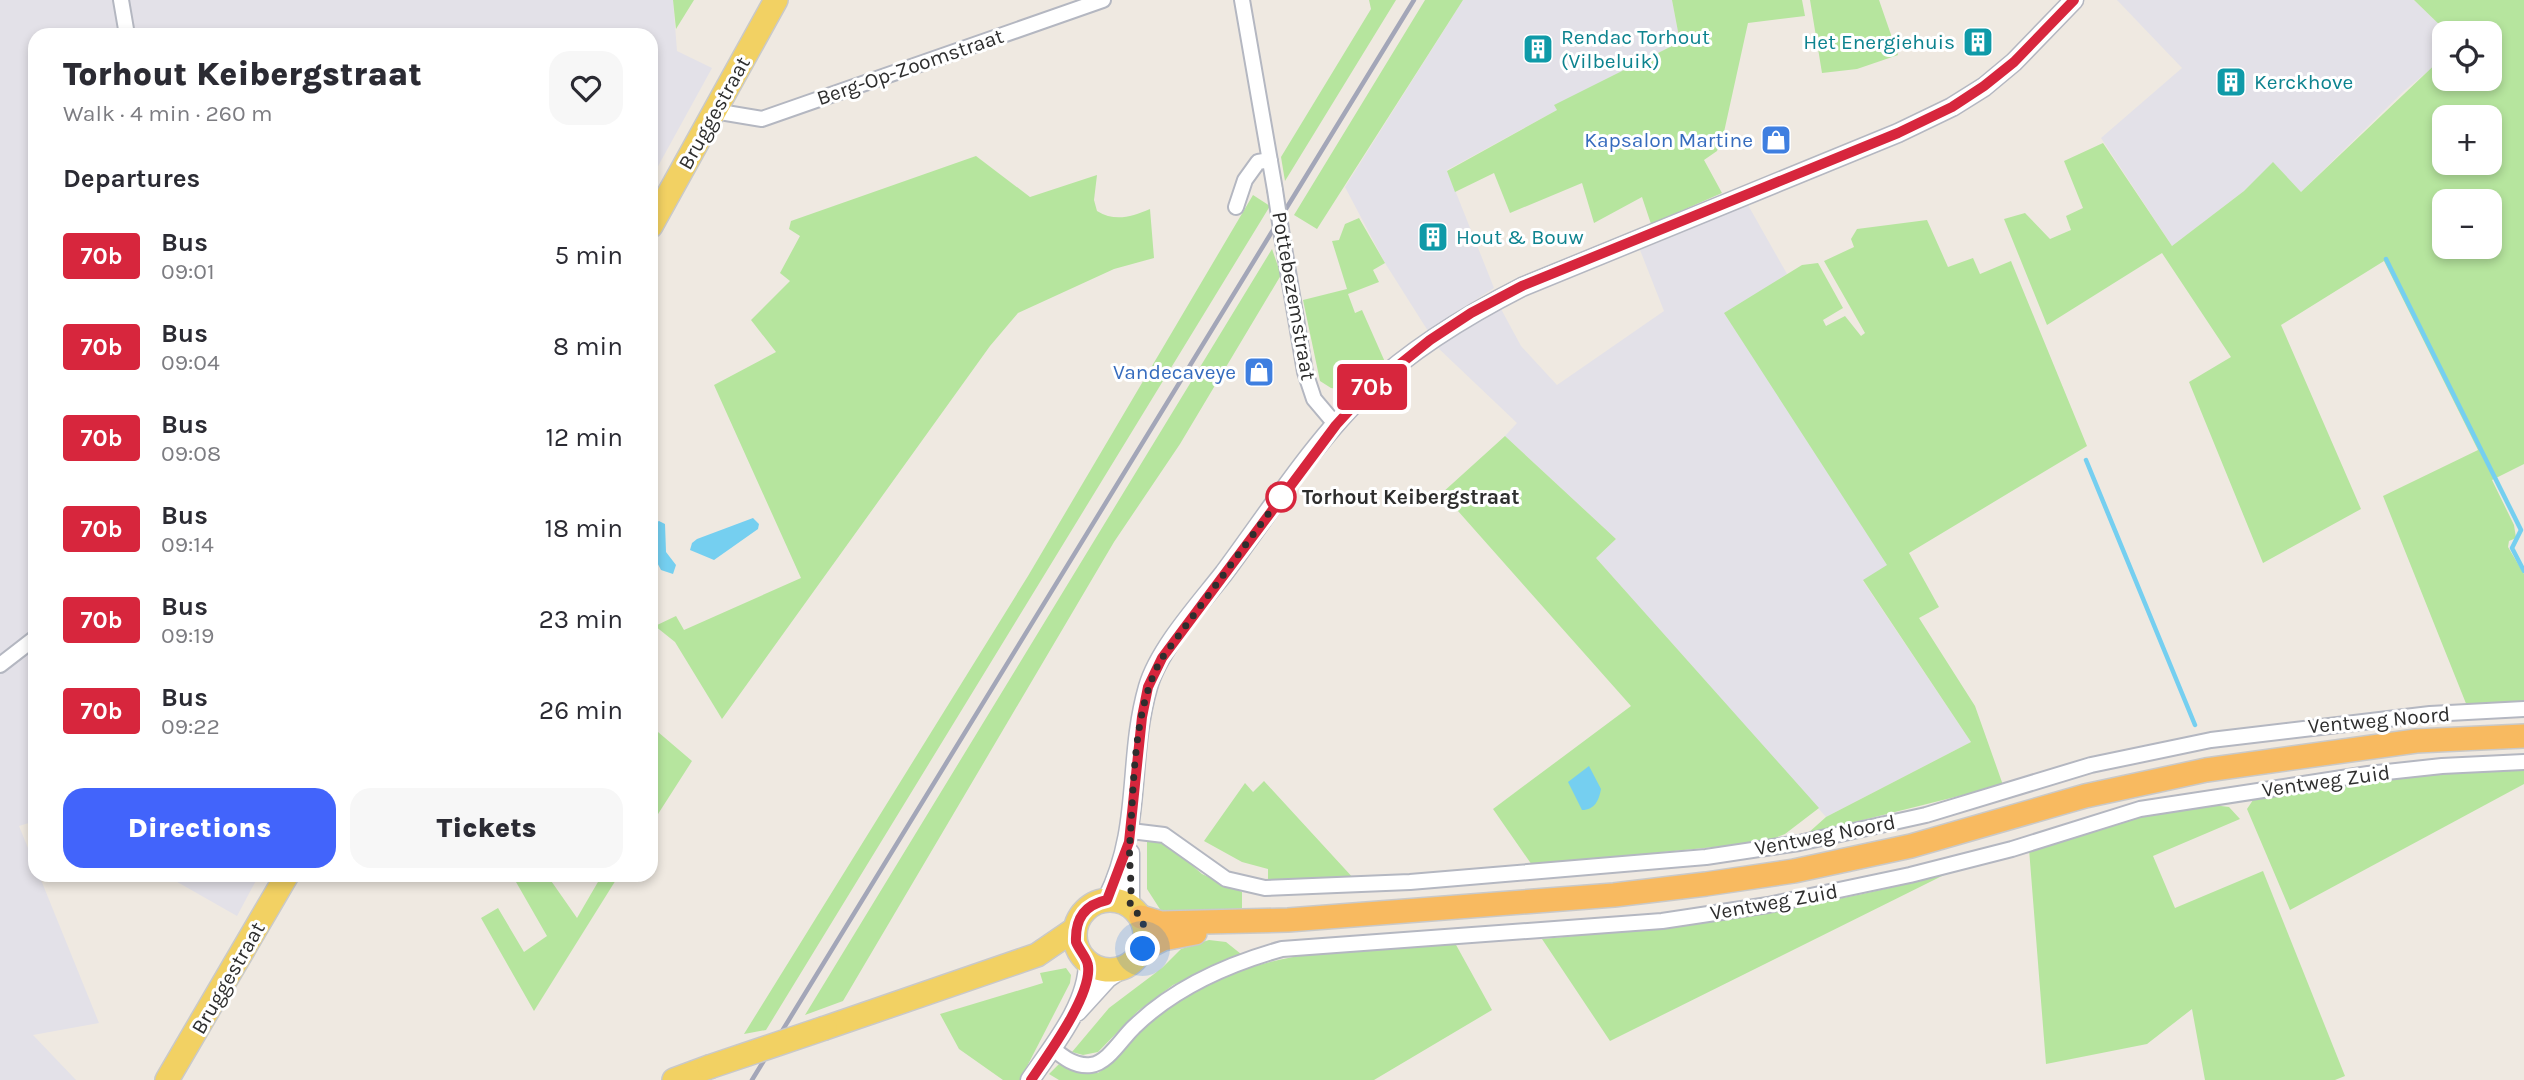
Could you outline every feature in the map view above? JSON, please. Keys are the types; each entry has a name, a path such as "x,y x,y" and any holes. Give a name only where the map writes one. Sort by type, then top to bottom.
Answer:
{"highway":[{"path":"1136,911 1161,923 1289,920 1614,895 1794,871 1911,846 2108,790 2206,770 2416,741 2524,736"},
{"path":"1143,949 1163,939 1182,935 1289,920"}],"main road":[{"name":"Bruggestraat","path":"658,213 776,0"},
{"name":"Bruggestraat","path":"167,1080 283,882"},
{"path":"674,1080 1037,956 1075,929 1086,909 1107,900 1136,911 1145,927 1143,949 1135,960 1123,968 1099,968 1085,959 1037,956"},
{"path":"1075,929 1076,942 1085,959"}],"street":[{"path":"121,0 127,28"},
{"name":"Berg-Op-Zoomstraat","path":"714,111 762,118 1103,0"},
{"name":"Pottebezemstraat","path":"1242,0 1305,372 1314,399 1336,425"},
{"path":"1136,911 1130,836 1142,717 1153,673 1204,598 1336,425 1368,390 1413,352 1471,313 1522,286 1898,133 1952,107 2014,62 2074,0"},
{"name":"Pottebezemstraat","path":"1236,207 1245,180 1258,162 1270,160"},
{"path":"0,665 28,643"},
{"name":"Ventweg Noord","path":"1130,836 1164,835 1226,879 1265,888 1410,882 1706,857 1800,843 1926,815 2091,765 2211,740 2430,714 2524,709"},
{"name":"Ventweg Zuid","path":"1052,1048 1071,1062 1090,1065 1100,1063 1137,1024 1174,996 1241,960 1282,949 1662,920 1755,907 1936,869 2012,849 2140,808 2380,773 2442,766 2524,762"},
{"path":"1107,900 1130,836"},
{"path":"1070,1020 1088,975 1085,959"},
{"path":"1030,1080 1070,1020 1108,978 1123,968"}],"shaded area":[{"path":"0,0 673,0 677,51 712,68 658,166 658,28 28,28 28,823 19,826 28,848 28,882 42,882 99,1023 33,1035 76,1080 0,1080"},
{"path":"1463,0 1672,0 1680,42 1555,105 1557,110 1447,170 1494,288 1428,331 1385,263 1345,187"},
{"path":"2117,0 2414,0 2436,21 2432,21 2432,68 2404,91 2301,192 2273,163 2244,191 2172,246 2101,138 2182,68"},
{"path":"1748,205 1787,274 1725,314 1888,566 1863,581 1971,742 1826,817 1596,558 1616,539 1505,436 1517,423 1436,346 1501,309 1521,346 1557,385 1664,311 1640,250"},
{"path":"177,882 255,882 237,916"}],"green space":[{"path":"673,0 694,0 676,29"},
{"path":"1369,0 1396,0 1285,181 1281,157 1371,9"},
{"path":"1425,0 1463,0 1317,229 1294,215"},
{"path":"1672,0 1802,0 1805,16 1748,23 1724,132 1717,151 1704,160 1722,193 1651,224 1642,197 1594,223 1582,183 1510,213 1494,173 1455,192 1447,171 1557,110 1554,105 1680,42"},
{"path":"1810,0 1879,0 1898,55 1857,69 1822,73"},
{"path":"2414,0 2524,0 2524,464 2492,480 2514,525 2516,538 2509,541 2508,547 2524,574 2524,704 2467,706 2383,496 2478,450 2384,261 2281,325 2361,509 2263,563 2189,382 2231,357 2162,253 2047,325 2004,219 2025,213 2050,239 2071,230 2066,216 2083,208 2064,161 2103,143 2172,246 2244,191 2273,162 2301,192 2432,67 2432,91 2502,91 2502,21 2436,21"},
{"path":"976,156 1030,197 1097,175 1094,200 1097,211 1123,217 1150,209 1154,258 1114,269 1018,313 990,346 722,719 675,642 658,628 658,625 676,616 684,630 801,578 714,385 776,352 751,320 790,281 780,273 800,236 789,229 791,221"},
{"path":"1253,195 1270,206 766,1030 744,1034 1028,576"},
{"path":"1359,218 1385,263 1373,270 1379,282 1348,294 1355,313 1362,310 1385,362 1345,390 1331,388 1320,381 1303,300 1347,289 1332,241 1339,240 1345,224"},
{"path":"1927,220 1948,267 1973,258 1980,274 2011,261 2087,446 1909,553 1939,607 1919,618 1975,706 2003,785 1807,834 1826,817 1971,742 1863,580 1887,565 1724,313 1802,265 1818,263 1843,308 1823,320 1826,326 1845,316 1861,336 1865,333 1824,261 1854,247 1851,239 1857,229"},
{"path":"1272,249 1281,275 1180,444 1114,542 843,1001 805,1015"},
{"path":"1505,436 1616,539 1596,558 1819,808 1785,834 1765,842 1532,865 1493,809 1631,706 1442,493"},
{"path":"658,732 692,761 658,814"},
{"path":"2524,767 2524,784 2290,910 2247,809 2253,800 2266,796 2423,774"},
{"path":"1264,781 1355,880 1268,882 1268,869 1242,862 1204,841 1245,783 1253,792"},
{"path":"2213,805 2229,807 2240,819 2153,856 2175,908 2263,871 2345,1076 2335,1080 2205,1080 2192,1009 2147,1044 2046,1064 2029,849 2145,815"},
{"path":"1156,840 1170,846 1202,874 1242,892 1242,915 1165,917 1147,889 1147,842"},
{"path":"1946,874 1610,1041 1542,939 1644,929 1796,907"},
{"path":"516,882 552,882 577,918 598,882 615,882 534,1011 481,918 498,908 524,952 547,936"},
{"path":"1209,940 1226,942 1241,954 1173,985 1138,1011 1098,1052 1083,1055 1072,1052 1109,1008 1162,968 1181,949"},
{"path":"1455,943 1492,1010 1374,1080 1059,1080 1049,1074 1060,1063 1076,1072 1098,1073 1168,1007 1202,987 1237,972 1271,962 1342,950"},
{"path":"1066,968 1071,975 1070,983 1020,1080 1003,1080 959,1049 940,1014 1043,983 1040,973"}],"water":[{"path":"753,518 759,524 758,529 714,560 690,550 697,539"},
{"path":"658,522 665,524 666,552 676,565 673,574 661,570 658,564"},
{"path":"1589,766 1601,789 1596,804 1582,810 1568,782"}],"waterway":[{"path":"2386,259 2521,530 2512,548 2524,571"},
{"path":"2086,460 2195,725"}],"railway":[{"path":"752,1080 1414,0"}],"bus line":[{"name":"70b","path":"1031,1080 1070,1020 1088,975 1088,962 1081,955 1076,942 1075,929 1079,918 1096,902 1107,900 1129,842 1142,717 1153,673 1204,598 1336,425 1368,390 1430,340 1471,313 1522,286 1898,133 1952,107 2014,62 2074,0"}],"place":[{"name":"Het Energiehuis","path":"1978,42"},
{"name":"Rendac Torhout (Vilbeluik)","path":"1538,49"},
{"name":"Kerckhove","path":"2231,82"},
{"name":"Kapsalon Martine","path":"1776,140"},
{"name":"Hout & Bouw","path":"1433,237"},
{"name":"Vandecaveye","path":"1259,372"},
{"name":"Torhout Keibergstraat","path":"1281,497"}],"route":[{"path":"1143,949 1145,927 1141,917 1130,905 1132,888 1129,842 1142,717 1148,687 1162,658 1204,598 1286,490 1281,497"}]}
